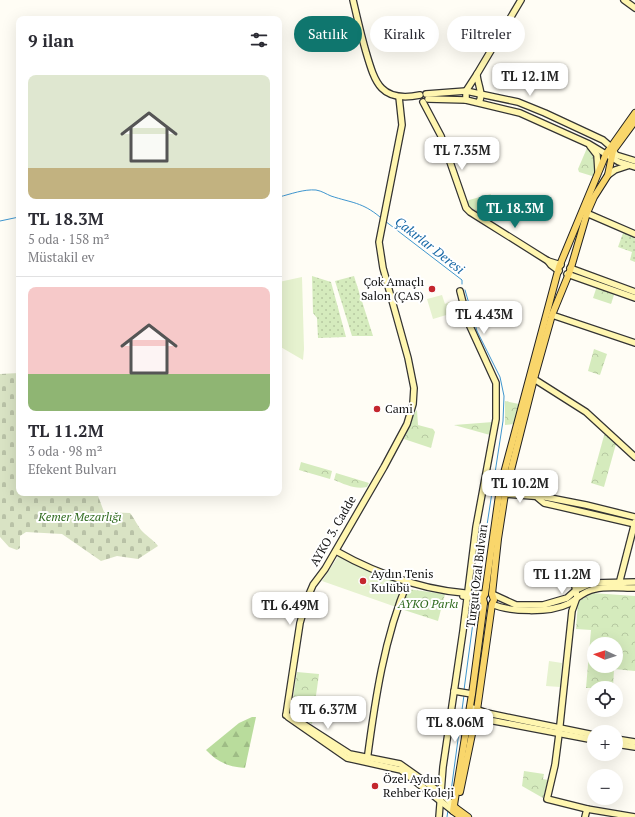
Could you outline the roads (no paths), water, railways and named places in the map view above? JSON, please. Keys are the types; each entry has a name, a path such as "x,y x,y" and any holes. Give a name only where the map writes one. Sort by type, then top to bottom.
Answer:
{"main road":[{"path":"610,152 635,113"},
{"path":"610,152 635,121"},
{"name":"Turgut Ozal Bulvarı","path":"455,810 477,710 492,604 494,600 492,594 505,494 530,385 560,268 584,212 598,171 610,152"},
{"name":"Turgut Ozal Bulvarı","path":"455,810 470,707 467,693 480,597 500,488 552,315 569,271 584,212 608,175 610,152"},
{"path":"566,264 569,271 562,274 560,268 566,264"},
{"path":"480,597 492,594"},
{"path":"480,597 488,605 492,604"},
{"path":"455,810 468,817"}],"street":[{"path":"353,0 375,82 386,92 399,97 479,102 520,113 621,158 635,161"},
{"path":"463,100 466,91 521,0"},
{"path":"624,0 635,8"},
{"path":"477,74 477,82 481,93 479,102"},
{"path":"424,99 466,91 518,102 603,140 610,152 629,165 635,167"},
{"name":"AYKO 3. Cadde","path":"367,761 347,758 293,722 286,715 302,615 313,585 336,551 399,439 410,416 414,388 402,333 383,268 379,242 402,125 399,97"},
{"path":"424,99 441,136 466,208 470,212 560,268"},
{"path":"589,144 597,154 598,171"},
{"path":"608,175 615,170 629,165"},
{"path":"584,212 635,234"},
{"path":"569,271 635,292"},
{"path":"569,271 635,298"},
{"path":"439,817 442,798 441,782 464,631 467,594 479,511 496,419 496,383 468,322 460,291"},
{"path":"552,315 635,343"},
{"path":"534,379 560,394 586,412 635,457"},
{"path":"530,385 543,385"},
{"path":"505,494 538,498 545,497 586,505 635,518"},
{"path":"538,498 544,503 635,523 618,588"},
{"path":"336,551 371,569 408,580 480,597"},
{"path":"367,761 378,684 395,616 408,580"},
{"path":"572,612 577,597 574,581 571,594 572,612 560,731 555,765 547,798 587,809 635,817"},
{"path":"492,594 511,604 543,605 567,598 576,590 592,584 635,582"},
{"path":"492,604 506,609 532,610 559,607 594,589 635,588"},
{"path":"454,691 467,693"},
{"path":"470,707 587,738"},
{"path":"468,719 587,734"},
{"path":"623,740 635,742"},
{"path":"623,745 635,747"},
{"path":"367,761 400,764 427,783 455,810"},
{"path":"367,761 401,770 442,798"},
{"path":"427,783 434,785 441,782"},
{"path":"585,817 587,809"}],"waterway":[{"name":"Çakırlar Deresi","path":"282,196 302,191 316,190 368,208 380,217"},
{"name":"Çakırlar Deresi","path":"0,221 16,218"},
{"name":"Çakırlar Deresi","path":"385,221 462,280 462,284"},
{"name":"Çakırlar Deresi","path":"465,290 477,331 500,377 504,396 503,421 477,590"},
{"name":"Çakırlar Deresi","path":"464,690 476,600"},
{"name":"Çakırlar Deresi","path":"450,799 464,695"},
{"name":"Çakırlar Deresi","path":"447,817 448,810"}],"place":[{"name":"Çok Amaçlı Salon (ÇAS)","path":"432,289"},
{"name":"Cami","path":"377,409"},
{"name":"Aydın Tenis Kulübü","path":"363,581"},
{"name":"Özel Aydın Rehber Koleji","path":"375,786"}],"park label":[{"name":"Kemer Mezarlığı","path":"80,517"},
{"name":"AYKO Parkı","path":"428,604"}]}
